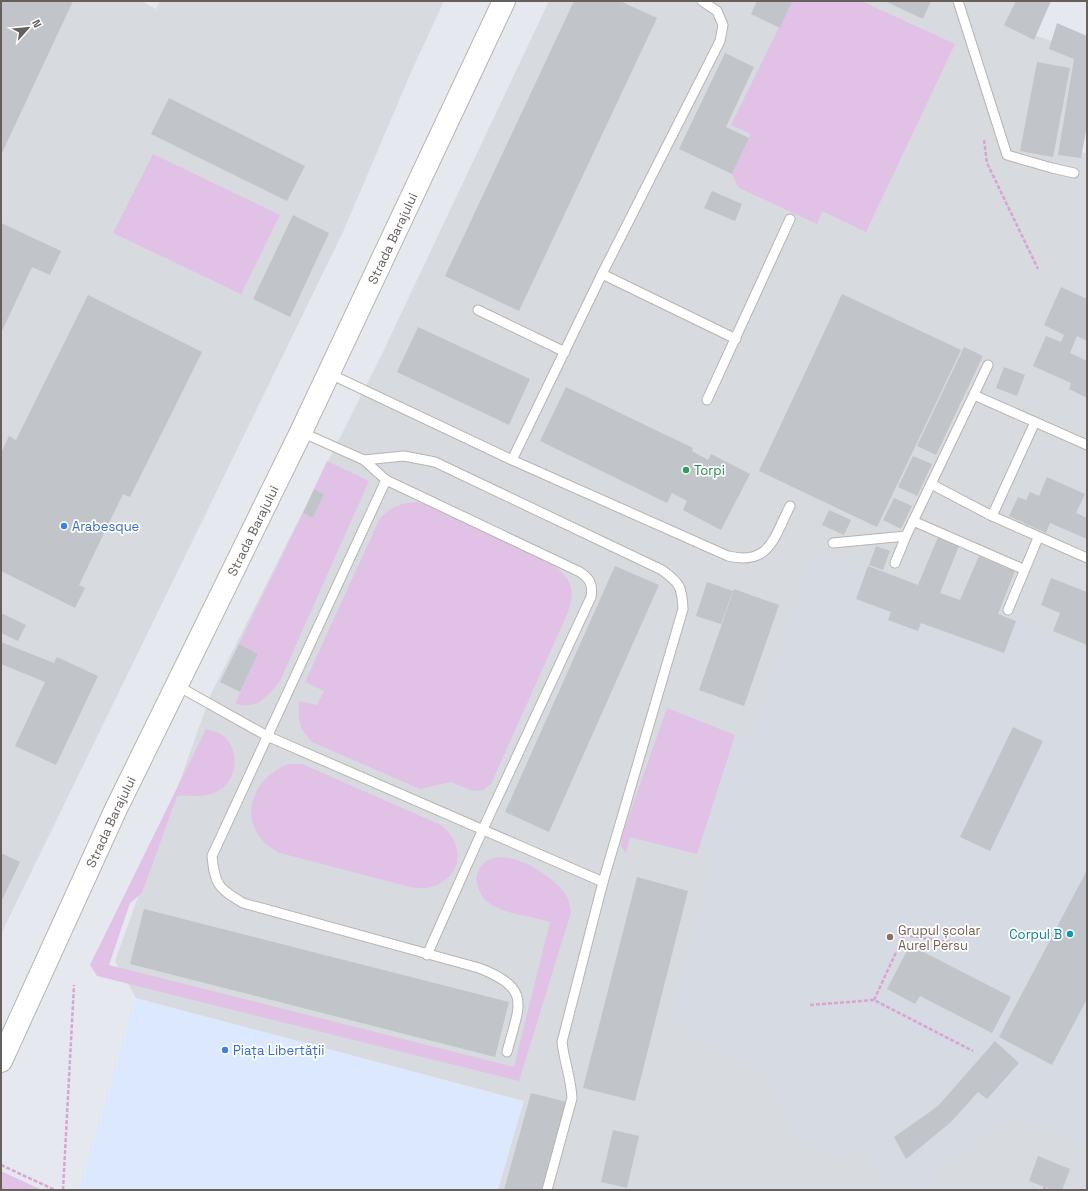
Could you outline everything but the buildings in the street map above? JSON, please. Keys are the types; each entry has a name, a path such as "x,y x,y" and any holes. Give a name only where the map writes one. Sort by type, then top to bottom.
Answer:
{"main road":[{"name":"Strada Barajului","path":"1,1061 115,811 301,432 504,1"}],"lane":[{"path":"512,460 602,274 720,41 723,25 717,11 702,1"},
{"path":"958,1 1006,155 1074,173"},
{"path":"707,400 790,219"},
{"path":"602,274 736,339"},
{"path":"478,310 565,352"},
{"path":"895,564 913,521 988,365"},
{"path":"328,373 512,460 728,556 742,560 758,556 768,549 790,506"},
{"path":"974,395 1087,445"},
{"path":"992,516 1035,422"},
{"path":"301,432 364,460 386,480 580,572 588,578 592,586 591,597 483,829 427,955"},
{"path":"364,460 404,456 435,462 662,570 676,580 683,592 684,609 603,882 562,1042 563,1056 572,1083 572,1098 547,1190"},
{"path":"386,480 212,856 214,878 224,892 243,903 427,955 479,968 508,982 518,996 518,1008 507,1052"},
{"path":"931,484 1038,538 1087,558"},
{"path":"913,521 1024,569"},
{"path":"833,543 906,536"},
{"path":"1008,610 1038,538"},
{"path":"176,685 267,736 603,882"}],"path":[{"path":"982,132 987,163 1038,268"},
{"path":"874,1000 904,935 958,943"},
{"path":"63,1190 74,985"},
{"path":"810,1005 874,1000 973,1051"},
{"path":"1,1165 55,1190"}],"shaded area":[{"path":"1,1 141,1 156,9 160,1 444,1 412,70 343,232 1,934"},
{"path":"549,1 1021,1 1009,26 1082,52 1066,151 1087,153 1087,1190 498,1190 524,1101 136,998 115,961 211,694 382,354"},
{"path":"792,1 861,1 955,44 866,232 822,211 817,224 739,188 732,174 751,134 731,125"},
{"path":"153,154 280,215 241,294 113,233"},
{"path":"327,461 369,481 279,683 265,698 256,704 235,704 258,654 239,644 303,513 313,518 324,494 314,489"},
{"path":"417,502 428,505 554,566 565,576 571,586 572,592 568,612 491,784 483,790 473,791 451,782 420,789 312,742 304,732 300,723 299,701 317,705 324,691 305,682 380,518 397,506"},
{"name":"Grupul școlar Aurel Persu","path":"813,551 867,569 868,566 1087,649 1087,1147 1012,1118 935,1175 928,1190 888,1190 865,1149 832,1158 797,1143 770,1078 670,1022 714,852 699,847 735,735 751,742"},
{"path":"667,708 735,735 697,854 630,837 626,853 621,846 623,833"},
{"path":"206,729 221,734 228,740 234,757 232,774 228,782 222,788 209,795 177,796 142,893 130,903 109,965 514,1067 550,922 506,911 492,905 481,894 477,883 477,878 481,866 490,859 501,857 513,859 539,870 559,887 567,897 571,912 519,1081 97,976 90,965"},
{"path":"289,764 302,764 441,825 449,833 457,851 455,868 450,876 442,882 429,888 410,887 280,853 266,844 256,832 252,819 252,806 255,793 263,782 274,772"},
{"name":"Piața Libertății","path":"136,998 525,1102 498,1190 86,1190 80,1188"},
{"path":"1,1171 42,1190 1,1190"}],"place":[{"name":"Torpi","path":"686,470"},
{"name":"Arabesque","path":"64,526"},
{"name":"Corpul B","path":"1070,934"},
{"name":"Grupul școlar Aurel Persu","path":"890,937"},
{"name":"Piața Libertății","path":"225,1050"}]}
